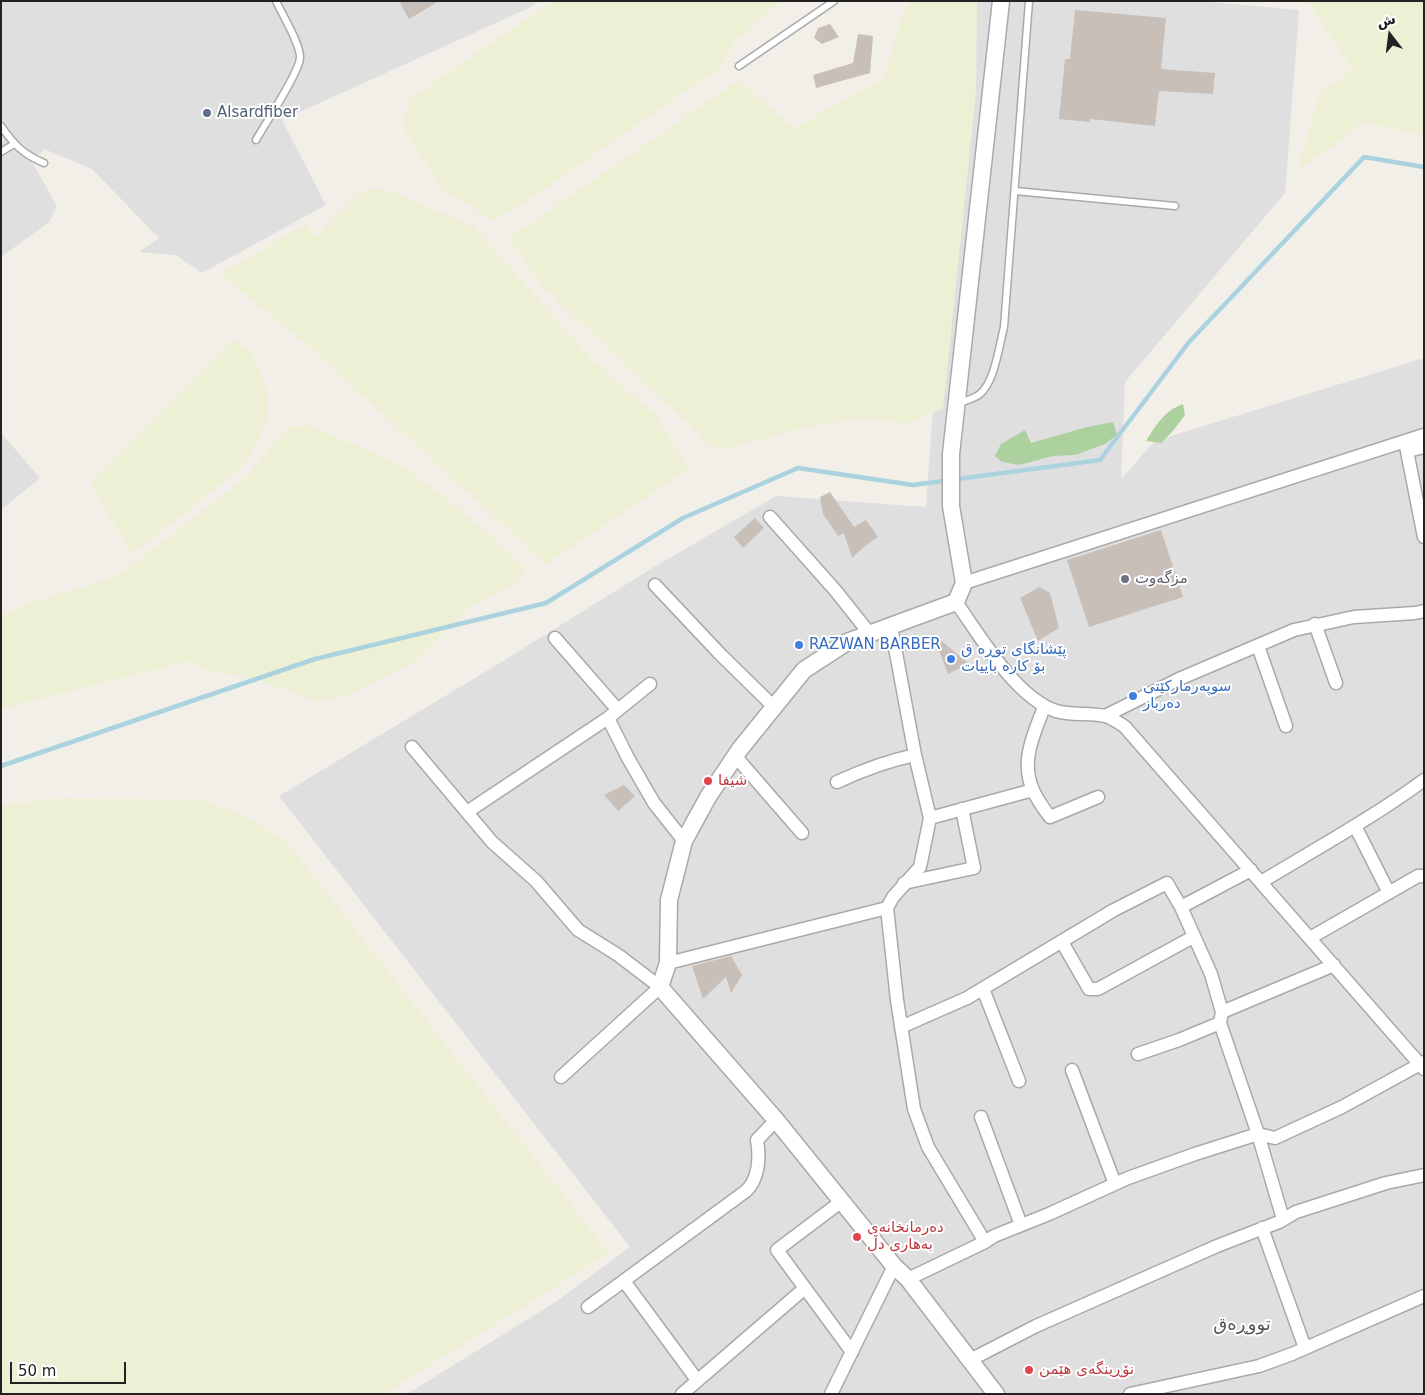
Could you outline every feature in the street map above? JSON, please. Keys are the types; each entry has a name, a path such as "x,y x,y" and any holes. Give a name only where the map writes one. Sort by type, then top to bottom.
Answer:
{"street":[{"path":"561,1077 660,987 668,963 669,900 684,841 708,797 740,749 804,670 847,642 956,602 964,583 951,506 951,454 1001,1"},
{"path":"964,583 1406,446 1424,435"},
{"path":"1406,446 1424,447"},
{"path":"1406,446 1424,537"},
{"path":"770,517 870,634"},
{"path":"655,585 720,654 774,707"},
{"path":"908,1280 994,1236 1049,1214 1115,1184 1195,1154 1258,1134 1275,1138 1342,1107 1422,1065 1125,728 1105,716 1058,712 1044,707 1030,698 995,658 956,602"},
{"path":"1105,716 1179,679 1294,630 1354,617 1421,614"},
{"path":"1315,624 1336,683"},
{"path":"890,626 915,755 930,818 920,867 904,883 887,908 901,1027 914,1109 928,1147 985,1242"},
{"path":"555,638 613,713 628,758 654,803 684,841"},
{"path":"1258,646 1286,726"},
{"path":"467,812 613,713 650,684"},
{"path":"1044,707 1029,748 1027,766 1033,790 1050,817 1098,798"},
{"path":"412,747 492,842 536,881 578,930 618,955 660,987 776,1120 894,1266 908,1280 996,1394"},
{"path":"837,782 867,768 915,755"},
{"path":"736,757 802,833"},
{"path":"1261,882 1356,826 1424,780"},
{"path":"930,818 1033,790"},
{"path":"904,883 974,868 962,809"},
{"path":"1356,826 1389,893"},
{"path":"1181,907 1251,870"},
{"path":"1310,938 1418,876 1424,876"},
{"path":"901,1027 967,998 1114,910 1167,883 1181,907 1211,974 1221,1018 1283,1220"},
{"path":"668,963 887,908"},
{"path":"1062,942 1089,989 1098,989 1193,936"},
{"path":"1138,1054 1179,1040 1221,1018 1334,966"},
{"path":"983,989 1019,1081"},
{"path":"1072,1070 1115,1184"},
{"path":"981,1117 1021,1225"},
{"path":"588,1307 752,1186 755,1179 759,1150 757,1140 776,1120"},
{"path":"970,1360 1036,1326 1217,1246 1283,1220 1296,1212 1386,1182 1424,1175"},
{"path":"842,1201 777,1250 852,1352"},
{"path":"1262,1228 1305,1348"},
{"path":"831,1394 894,1266"},
{"path":"624,1281 697,1380"},
{"path":"682,1394 805,1288"},
{"path":"1130,1394 1259,1366 1424,1296"}],"lane":[{"path":"256,140 292,79 300,58 296,40 276,1"},
{"path":"739,66 834,1"},
{"path":"958,403 972,399 982,392 991,377 1004,327 1029,1"},
{"path":"1,126 14,144 29,156 44,163"},
{"path":"1,152 14,144"},
{"path":"1015,191 1175,206"}],"shaded area":[{"path":"1,1 539,1 531,7 282,120 326,205 202,273 176,255 139,252 159,238 92,169 44,149 32,162 57,206 49,222 1,257"},
{"path":"971,1 1198,1 1299,10 1285,193 1125,382 1121,479 1155,441 1424,358 1424,1394 407,1394 554,1303 630,1247 279,796 490,669 654,567 776,496 926,507 950,166"},
{"path":"1,433 40,478 1,510"}],"green space":[{"path":"553,1 781,1 734,42 722,66 520,206 493,221 443,189 404,129 408,100"},
{"path":"910,1 977,1 976,92 943,408 905,424 865,418 803,428 717,451 541,285 509,238 739,80 794,128 884,78 904,9"},
{"path":"1307,1 1424,1 1424,135 1360,122 1340,141 1297,171 1320,93 1352,69"},
{"path":"385,189 473,226 594,362 655,414 689,469 546,564 312,349 220,274 305,225 316,237 364,190"},
{"path":"233,340 251,350 268,393 266,424 244,465 132,554 90,483"},
{"path":"1183,404 1185,415 1161,443 1146,441 1166,414"},
{"path":"1113,422 1117,435 1105,444 1075,455 1053,456 1019,465 1002,462 995,456 1001,444 1025,430 1031,443 1087,427"},
{"path":"309,425 403,466 451,502 525,567 517,582 468,609 416,661 348,695 318,702 248,676 208,672 195,661 1,709 1,615 29,603 106,580 129,568 247,476 287,427"},
{"path":"64,798 201,800 247,816 290,846 609,1253 384,1394 1,1394 1,805"}],"building":[{"path":"399,1 439,1 409,19"},
{"path":"1075,10 1166,18 1161,69 1215,73 1213,94 1159,91 1155,126 1090,119 1090,122 1059,119 1065,59 1070,59"},
{"path":"830,24 839,37 822,44 814,38 818,28"},
{"path":"858,34 873,36 870,73 816,88 813,75 853,63"},
{"path":"830,492 854,527 866,520 878,537 852,558 844,533 838,536 823,514 820,497"},
{"path":"755,518 764,528 743,548 734,537"},
{"name":"مزگه‌وت","path":"1161,530 1183,597 1089,627 1067,560"},
{"path":"1039,587 1050,593 1059,628 1038,641 1020,598"},
{"path":"932,633 969,664 948,674"},
{"path":"624,785 635,796 618,811 604,795"},
{"path":"731,956 742,975 731,993 726,977 703,999 692,966"}],"waterway":[{"path":"1,766 315,659 546,603 683,518 798,468 913,485 1100,460 1189,342 1364,157 1424,167"}],"place":[{"name":"Alsardfiber","path":"207,113"},
{"name":"مزگه‌وت","path":"1125,579"},
{"name":"RAZWAN BARBER","path":"799,645"},
{"name":"پێشانگای توڕه ق بۆ کاره باییات","path":"951,659"},
{"name":"سوپەرمارکێتی دەرباز","path":"1133,696"},
{"name":"شیفا","path":"708,781"},
{"name":"دەرمانخانەی بەهاری دڵ","path":"857,1237"},
{"name":"نۆڕینگەی هێمن","path":"1029,1370"}],"district":[{"name":"تووڕەق","path":"1242,1325"}]}
